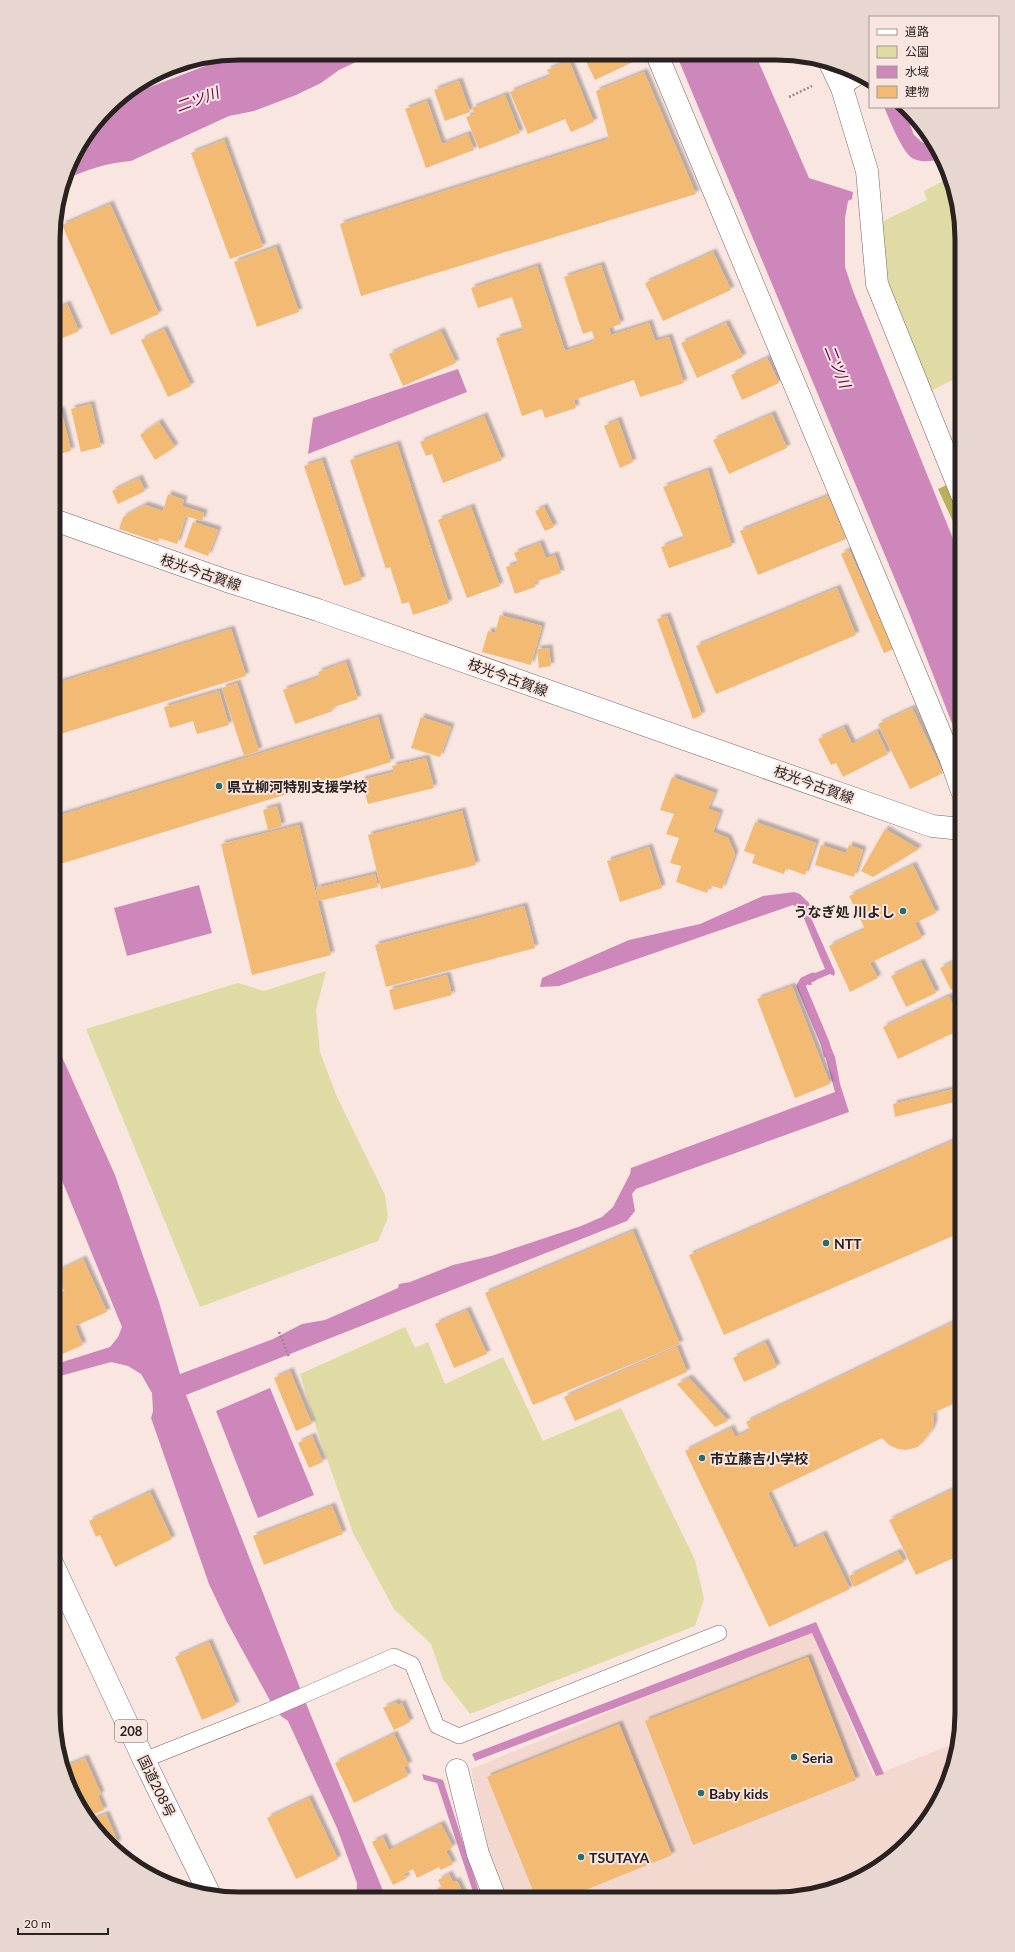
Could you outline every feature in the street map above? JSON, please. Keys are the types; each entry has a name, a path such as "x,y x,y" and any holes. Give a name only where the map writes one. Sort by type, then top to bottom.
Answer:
{"main road":[{"path":"659,60 955,772"},
{"path":"833,69 842,88 868,171 878,284 955,477"},
{"name":"枝光今古賀線","path":"60,522 227,581 318,610 932,826 955,828"},
{"name":"国道208号","path":"60,1580 144,1760 208,1889"},
{"path":"457,1770 478,1854 493,1892"}],"lane":[{"path":"842,88 856,79"},
{"path":"144,1760 270,1710 394,1656 412,1664 437,1726 459,1736 719,1633"}],"path":[{"path":"789,97 815,85"},
{"path":"279,1332 289,1357"}],"shaded area":[{"path":"955,481 955,526 938,489"},
{"path":"810,1629 873,1776 952,1744 946,1771 937,1792 918,1822 903,1840 885,1855 855,1874 834,1883 811,1889 788,1892 506,1892 488,1849 471,1769"}],"green space":[{"path":"945,180 952,204 955,227 955,379 931,391 887,284 881,222 927,200 924,191"},
{"path":"326,971 316,1010 320,1052 337,1097 385,1195 388,1218 378,1241 200,1307 86,1029 238,983 264,991"},
{"path":"405,1327 415,1348 428,1342 445,1384 503,1357 543,1441 621,1408 695,1560 704,1599 695,1626 470,1714 443,1679 431,1644 394,1609 353,1533 317,1430 300,1374"}],"water":[{"name":"二ツ川","path":"227,60 360,60 339,70 321,83 296,95 254,111 229,116 131,161 97,167 71,178 78,160 104,121 121,104 137,92 215,62"},
{"name":"二ツ川","path":"679,60 758,60 809,178 853,192 852,199 848,201 845,218 845,267 853,291 955,544 955,731 909,613"},
{"path":"884,108 898,108 903,112 907,116 914,135 923,143 927,143 937,160 921,161 914,159 905,151"},
{"path":"458,369 467,392 308,454 313,418"},
{"path":"199,885 212,933 127,956 114,908"},
{"path":"794,892 800,894 809,903 812,920 835,972 834,976 830,974 811,982 812,985 808,985 807,983 803,985 800,979 825,969 800,909 793,905 559,986 540,987 542,978 629,940 700,924 763,896"},
{"path":"828,1041 835,1057 840,1084 849,1112 636,1189 632,1194 635,1211 627,1221 186,1395 305,1701 384,1892 356,1892 357,1883 337,1828 288,1721 281,1716 273,1706 227,1622 209,1584 151,1418 153,1411 152,1393 141,1374 128,1366 111,1362 60,1376 60,1363 110,1347 118,1337 122,1327 60,1176 60,1052 115,1175 159,1302 180,1374 273,1339 302,1324 325,1320 398,1288 399,1284 410,1282 453,1265 491,1256 581,1226 602,1217 613,1207 630,1174 631,1168 835,1092 822,1044"},
{"path":"270,1388 314,1495 258,1518 216,1411"},
{"path":"816,1622 884,1774 876,1776 812,1633 475,1761 472,1754"},
{"path":"422,1774 443,1780 479,1892 473,1892 437,1783 424,1780"}],"building":[{"path":"585,60 635,61 595,80"},
{"path":"569,61 594,122 571,132 565,119 528,134 510,92 550,76 547,70"},
{"path":"644,72 696,194 361,296 340,224 609,139 596,91"},
{"path":"459,81 470,112 445,121 434,90"},
{"path":"505,95 520,133 479,149 466,117 475,114 472,108"},
{"path":"427,101 442,144 468,134 474,150 426,168 405,109"},
{"path":"224,140 263,247 230,259 191,153"},
{"path":"110,204 159,314 111,335 62,225"},
{"path":"276,247 299,312 257,327 234,262"},
{"path":"713,252 731,290 663,321 645,283"},
{"path":"601,265 621,324 609,328 611,335 649,323 655,341 669,337 684,383 640,397 634,380 574,400 576,408 545,418 542,409 522,416 496,338 523,330 512,297 478,308 471,288 537,266 565,351 595,341 592,331 583,334 564,277"},
{"path":"67,304 79,331 60,339 60,307"},
{"path":"726,323 743,357 697,378 681,343"},
{"path":"164,329 191,386 168,397 141,340"},
{"path":"441,331 456,363 403,386 389,354"},
{"path":"767,358 779,383 742,400 731,375"},
{"path":"91,404 101,447 81,452 71,409"},
{"path":"60,410 71,451 60,454"},
{"path":"772,414 787,448 729,474 713,440"},
{"path":"484,416 502,460 443,483 432,454 426,456 420,442"},
{"path":"618,420 633,462 620,468 604,426"},
{"path":"159,422 175,447 155,460 140,435"},
{"path":"397,444 449,603 413,615 409,602 402,604 390,567 386,569 350,460"},
{"path":"322,460 362,580 344,586 304,466"},
{"path":"708,470 732,546 669,568 661,547 684,538 663,487"},
{"path":"139,478 145,491 118,504 112,491"},
{"path":"168,494 184,500 182,506 204,513 202,521 186,516 177,544 159,538 158,542 119,529 123,517 145,505 163,511"},
{"path":"828,496 846,539 758,575 740,531"},
{"path":"471,507 500,586 467,598 438,520"},
{"path":"544,507 554,527 545,531 535,511"},
{"path":"193,522 218,530 208,556 184,547"},
{"path":"540,543 546,558 555,555 561,573 535,582 535,587 515,594 506,567 518,563 514,553"},
{"path":"849,550 893,649 884,653 841,554"},
{"path":"837,588 856,635 716,694 696,646"},
{"path":"500,615 542,626 531,665 482,652 488,631 495,633"},
{"path":"667,616 702,715 693,719 657,619"},
{"path":"231,629 246,676 60,734 60,682"},
{"path":"549,648 551,666 539,668 537,649"},
{"path":"346,662 358,699 331,708 333,711 295,724 283,690 320,677 318,672"},
{"path":"237,683 259,751 244,756 222,688"},
{"path":"219,691 229,725 197,734 193,721 170,728 164,707"},
{"path":"912,708 943,773 910,789 878,724"},
{"path":"378,717 391,762 60,864 60,815"},
{"path":"421,717 451,727 440,757 411,748"},
{"path":"844,727 852,744 877,731 888,754 843,777 836,763 831,765 818,739"},
{"path":"426,758 434,788 368,804 361,780 394,772 392,766"},
{"path":"672,777 715,793 708,809 720,813 713,832 728,838 735,854 722,889 710,885 707,893 676,882 681,866 670,863 679,838 666,834 674,814 660,810"},
{"path":"277,806 282,826 268,830 263,810"},
{"path":"462,811 476,865 381,889 368,835"},
{"path":"755,822 816,843 805,875 786,868 784,874 752,863 755,855 744,851"},
{"path":"299,825 331,955 252,975 221,844"},
{"path":"885,829 919,849 873,877 861,871"},
{"path":"821,845 846,853 849,845 863,850 854,877 815,865"},
{"path":"649,847 662,888 620,902 607,861"},
{"path":"913,865 936,913 915,923 922,938 870,963 878,978 850,992 829,946 865,929 849,896"},
{"path":"375,874 378,887 319,901 316,888"},
{"path":"524,906 535,948 386,987 375,945"},
{"path":"955,961 955,988 951,990 940,968"},
{"path":"921,962 936,993 906,1007 891,976"},
{"path":"447,975 452,995 394,1010 389,990"},
{"path":"792,986 830,1084 795,1098 757,999"},
{"path":"949,996 955,1010 955,1032 898,1059 883,1027"},
{"path":"955,1089 955,1102 895,1117 893,1104"},
{"name":"NTT","path":"955,1140 955,1235 724,1335 689,1255"},
{"path":"633,1231 680,1344 533,1405 485,1293"},
{"path":"83,1259 107,1312 75,1326 83,1345 60,1355 60,1295 65,1293 60,1281 60,1270"},
{"path":"467,1310 487,1354 454,1368 435,1324"},
{"path":"955,1321 955,1403 933,1413 934,1423 931,1431 918,1447 906,1450 898,1449 889,1445 882,1438 768,1493 794,1548 823,1534 850,1589 769,1627 685,1451 731,1428 735,1437 750,1430 746,1422"},
{"path":"765,1342 777,1367 744,1382 733,1358"},
{"path":"677,1347 687,1372 575,1421 564,1397"},
{"path":"290,1371 312,1424 296,1431 274,1378"},
{"path":"689,1378 728,1421 715,1427 677,1384"},
{"path":"312,1436 323,1462 309,1468 298,1443"},
{"path":"955,1488 955,1557 916,1575 889,1520"},
{"path":"150,1492 172,1539 115,1567 100,1535 96,1537 89,1521"},
{"path":"332,1506 343,1534 264,1565 253,1536"},
{"path":"898,1552 904,1562 854,1587 849,1576"},
{"path":"209,1642 236,1705 202,1720 175,1657"},
{"path":"808,1657 856,1780 693,1845 645,1721"},
{"path":"396,1702 398,1705 402,1703 410,1722 394,1730 383,1708"},
{"path":"619,1724 672,1855 581,1892 534,1892 487,1777"},
{"path":"394,1734 409,1765 404,1767 408,1776 354,1803 335,1763"},
{"path":"85,1758 101,1794 98,1796 104,1810 92,1815 78,1792 68,1766"},
{"path":"309,1798 338,1859 296,1879 267,1818"},
{"path":"106,1814 118,1843 116,1844 112,1840 95,1819"},
{"path":"441,1824 453,1847 446,1851 453,1864 441,1870 439,1867 417,1878 413,1869 404,1874 407,1878 393,1885 372,1842 383,1837 389,1850"},
{"path":"449,1874 453,1882 457,1881 462,1892 434,1892 442,1888 438,1880"}],"waterway":[{"path":"813,977 804,981 801,986 825,1043 828,1054"}],"place":[{"name":"県立柳河特別支援学校","path":"219,786"},
{"name":"うなぎ処 川よし","path":"903,911"},
{"name":"NTT","path":"826,1243"},
{"name":"市立藤吉小学校","path":"702,1458"},
{"name":"Seria","path":"794,1757"},
{"name":"Baby kids","path":"701,1793"},
{"name":"TSUTAYA","path":"581,1857"}]}
